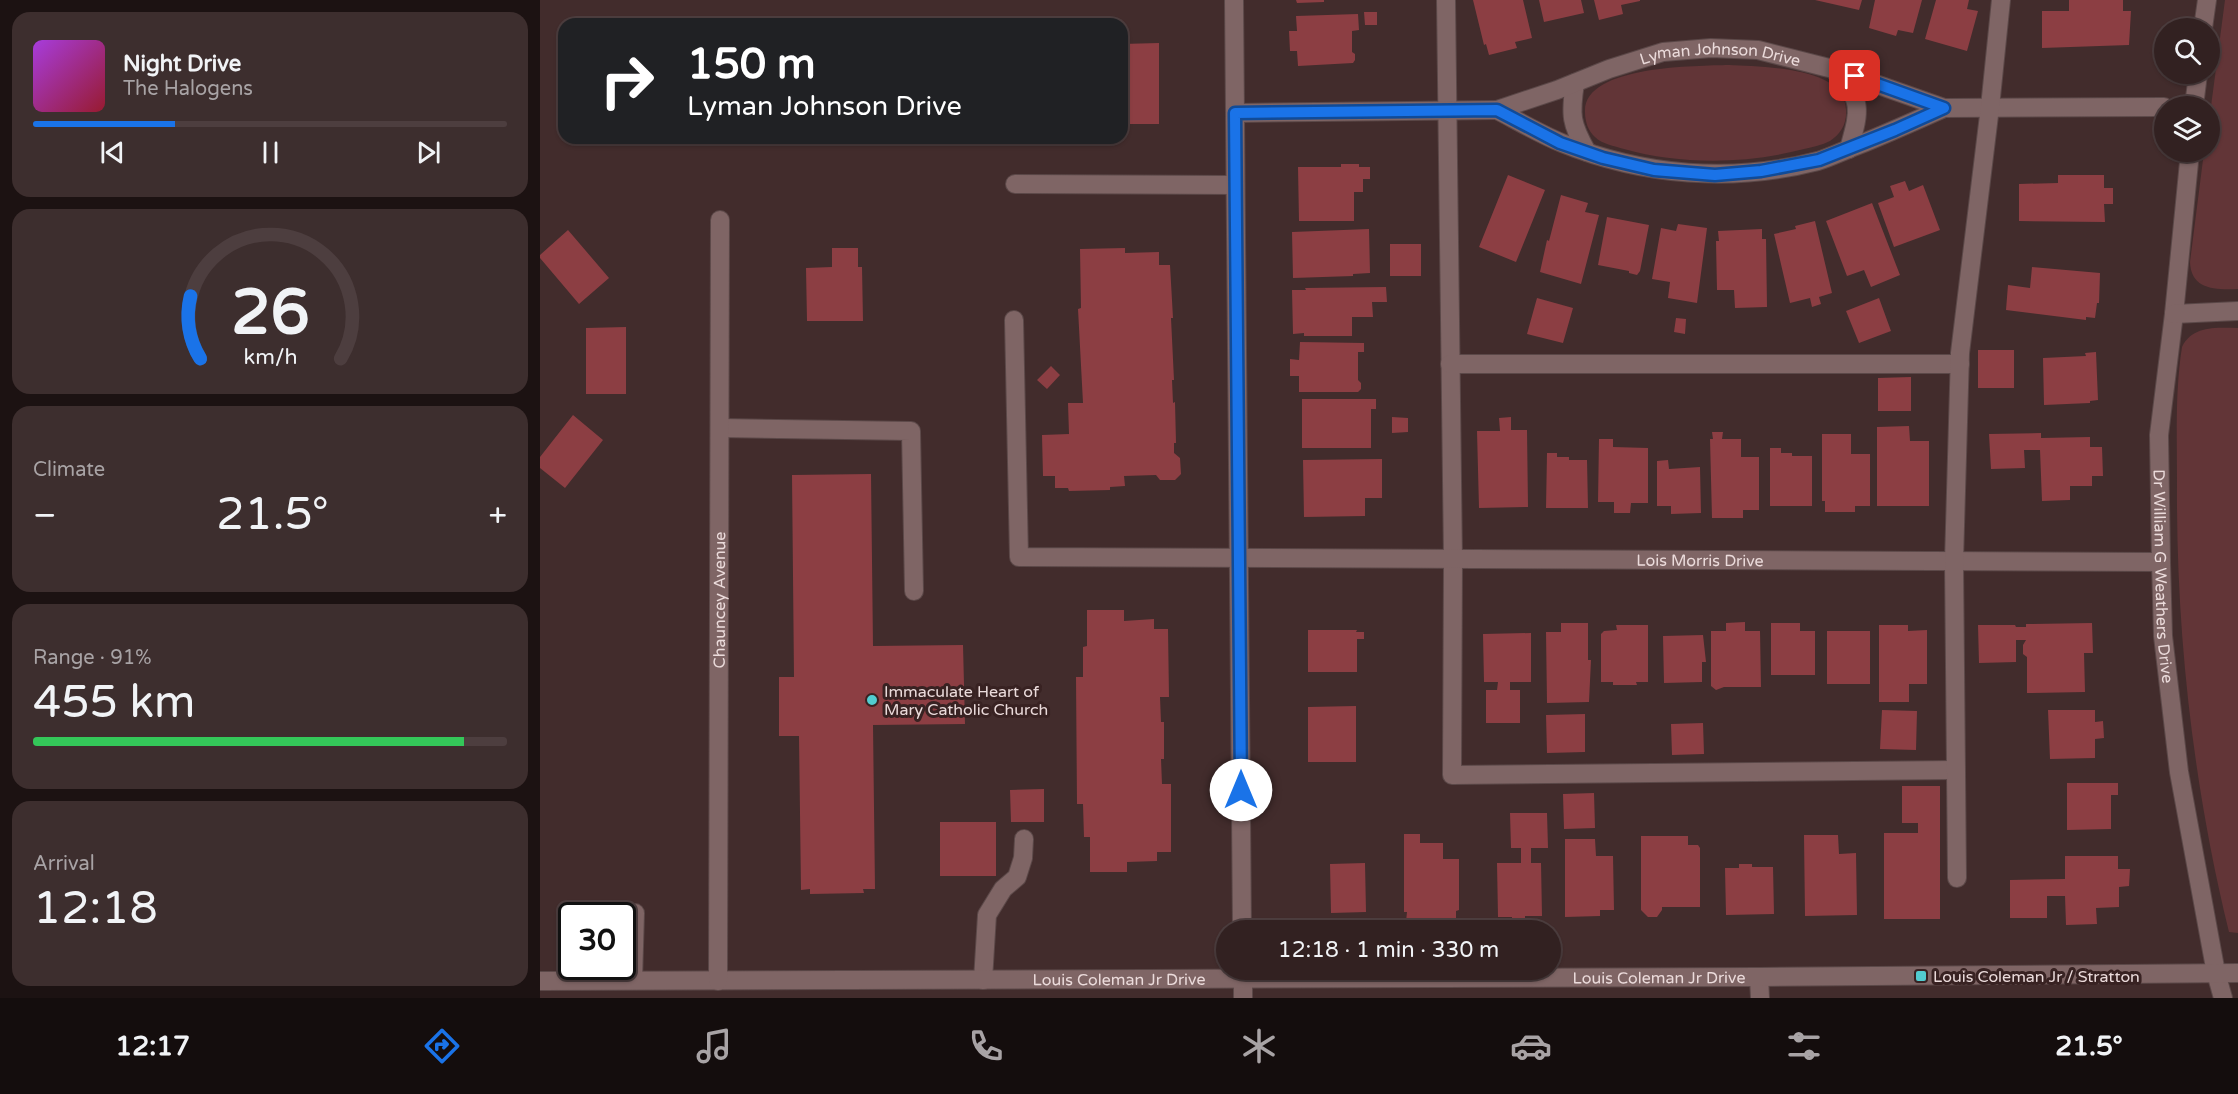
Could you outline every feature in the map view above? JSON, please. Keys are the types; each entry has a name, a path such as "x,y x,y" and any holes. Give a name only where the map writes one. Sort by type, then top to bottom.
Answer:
{"street":[{"path":"1234,0 1242,920"},
{"path":"1446,0 1453,560 1452,775 1956,770"},
{"path":"1957,878 1954,561 1960,364 2001,0"},
{"path":"2204,18 2207,0"},
{"name":"Lyman Johnson Drive","path":"1235,113 1497,110 1663,52 1711,48 1758,50 1833,69 1944,108 2154,107"},
{"path":"1833,69 1851,88 1857,103 1857,119 1849,149"},
{"path":"1575,83 1571,110 1575,131 1587,152"},
{"name":"Lyman Johnson Drive","path":"1497,110 1560,143 1587,152 1654,170 1715,175 1761,171 1819,160 1944,108"},
{"name":"Dr William G Weathers Drive","path":"2189,162 2159,435 2163,636 2179,772 2216,973 2223,998"},
{"path":"1015,184 1235,185"},
{"name":"Chauncey Avenue","path":"718,981 720,220"},
{"path":"2174,314 2238,311"},
{"name":"Lois Morris Drive","path":"1014,320 1019,557 1240,556 1453,560 2161,562"},
{"path":"1450,364 1960,364"},
{"path":"721,428 911,431 914,591"},
{"path":"983,980 987,915 1003,889 1017,877 1023,858 1024,839"},
{"name":"Louis Coleman Jr Drive","path":"1561,976 1759,977 2238,973"},
{"name":"Louis Coleman Jr Drive","path":"540,981 570,989 633,981 983,980 1216,975"},
{"path":"1759,977 1760,998"},
{"path":"1243,980 1243,998"}],"shaded area":[{"path":"2225,0 2238,0 2238,289 2213,288 2200,283 2191,271 2190,262 2203,162 2220,162 2220,96 2212,96 2214,84 2220,84 2220,38"},
{"path":"1729,65 1800,72 1832,85 1842,96 1846,110 1842,128 1830,141 1814,147 1760,158 1714,161 1668,158 1624,149 1598,139 1586,122 1585,112 1589,97 1602,85 1622,77 1669,68"},
{"path":"2214,328 2238,328 2238,933 2229,932 2216,877 2196,765 2189,709 2177,539 2177,432 2178,380 2182,347 2192,335 2199,331"}],"building":[{"path":"1296,0 1324,0 1324,2 1297,3"},
{"path":"1473,0 1523,0 1532,38 1515,42 1517,48 1489,55 1486,44 1484,45"},
{"path":"1539,0 1581,0 1584,13 1544,22"},
{"path":"1594,0 1640,1 1621,5 1623,14 1599,20"},
{"path":"1815,0 1862,0 1859,10"},
{"path":"1875,0 1922,0 1913,33 1898,30 1896,36 1869,28"},
{"path":"1936,0 1969,0 1967,9 1978,11 1967,51 1925,39"},
{"path":"2069,0 2123,0 2123,11 2131,11 2129,45 2042,48 2042,11 2069,11"},
{"path":"1364,12 1377,12 1377,25 1365,25"},
{"path":"1358,14 1359,30 1352,31 1352,52 1355,54 1353,63 1298,66 1297,51 1290,51 1289,31 1297,31 1296,16"},
{"path":"1159,43 1159,124 1128,124 1128,44"},
{"path":"1341,164 1359,164 1359,167 1370,167 1370,179 1363,179 1363,192 1354,192 1354,221 1299,221 1298,167 1341,167"},
{"path":"1508,175 1545,190 1516,262 1479,247"},
{"path":"2058,175 2104,175 2104,188 2113,188 2113,204 2104,204 2105,222 2019,221 2019,184 2058,183"},
{"path":"1905,181 1909,191 1923,185 1940,230 1894,247 1878,203 1894,197 1890,186"},
{"path":"1561,195 1588,203 1585,212 1599,215 1581,284 1540,272"},
{"path":"1872,203 1900,275 1871,287 1864,270 1847,276 1826,221"},
{"path":"1607,217 1649,225 1640,271 1637,275 1629,271 1598,265"},
{"path":"1815,221 1832,293 1819,297 1821,304 1812,307 1810,298 1790,303 1774,234 1796,229 1795,226"},
{"path":"1678,224 1707,228 1697,303 1668,298 1670,282 1652,279 1661,228 1676,231"},
{"path":"1369,229 1370,273 1353,274 1353,276 1293,278 1292,232"},
{"path":"1762,229 1762,239 1766,239 1767,307 1735,308 1734,290 1717,290 1716,241 1719,241 1718,231"},
{"path":"568,230 609,278 579,304 540,258 540,255"},
{"path":"1390,244 1421,244 1421,276 1390,276"},
{"path":"832,248 858,248 858,267 862,267 863,321 807,321 806,268 832,267"},
{"path":"1125,248 1125,253 1159,252 1159,265 1170,265 1173,318 1171,318 1174,380 1172,380 1176,443 1174,443 1174,453 1180,458 1181,474 1175,480 1160,480 1156,475 1124,476 1125,486 1110,487 1110,490 1069,491 1068,488 1055,488 1055,476 1043,476 1042,435 1069,434 1068,403 1083,403 1078,309 1081,308 1080,249"},
{"path":"2032,267 2100,273 2099,303 2097,303 2095,318 2086,317 2086,320 2006,310 2008,285 2030,288"},
{"path":"1386,287 1387,302 1372,302 1373,317 1352,317 1352,336 1293,334 1292,290"},
{"path":"1537,298 1573,308 1563,343 1527,334"},
{"path":"1879,298 1891,331 1859,343 1846,311"},
{"path":"1676,318 1686,319 1685,334 1674,332"},
{"path":"626,327 626,394 586,394 586,328"},
{"path":"1300,342 1364,343 1364,352 1358,352 1358,380 1361,383 1361,389 1358,392 1299,392 1299,376 1290,376 1290,359 1299,360"},
{"path":"1978,350 2014,350 2014,388 1978,388"},
{"path":"2096,352 2098,400 2090,401 2090,403 2044,405 2043,358 2086,356 2085,353"},
{"path":"1051,366 1060,375 1047,389 1037,380"},
{"path":"1911,377 1911,411 1878,411 1878,378"},
{"path":"1302,399 1376,399 1376,409 1371,409 1371,448 1302,448"},
{"path":"573,415 603,440 565,488 540,468 540,457"},
{"path":"1392,417 1408,418 1408,432 1392,433"},
{"path":"1511,417 1511,430 1527,430 1528,507 1479,508 1477,431 1500,431 1499,418"},
{"path":"1909,426 1910,441 1929,441 1929,506 1877,506 1877,427"},
{"path":"1712,432 1723,432 1722,439 1741,439 1741,457 1759,457 1759,510 1743,510 1743,518 1712,518 1710,439 1713,439"},
{"path":"2041,433 2041,438 2090,437 2090,447 2102,447 2103,476 2092,476 2092,486 2070,486 2070,500 2042,501 2040,450 2024,450 2025,468 1991,469 1989,434"},
{"path":"1822,434 1851,434 1851,454 1870,454 1870,506 1855,506 1855,512 1825,512 1825,501 1822,501"},
{"path":"1599,439 1613,439 1613,447 1648,448 1648,503 1631,503 1630,513 1614,513 1614,502 1598,502"},
{"path":"1770,448 1781,448 1781,453 1792,453 1792,456 1812,456 1812,506 1770,506"},
{"path":"1547,453 1557,453 1557,457 1569,457 1569,460 1587,460 1588,508 1546,508"},
{"path":"1382,459 1382,498 1365,498 1365,516 1304,517 1303,460"},
{"path":"1668,460 1669,469 1700,467 1701,513 1671,514 1671,506 1657,506 1657,461"},
{"name":"Immaculate Heart of Mary Catholic Church","path":"871,474 873,646 963,645 965,724 873,725 875,889 863,889 864,893 810,894 810,889 801,890 799,736 779,736 779,677 794,677 792,475"},
{"path":"1087,610 1124,610 1124,621 1154,619 1154,629 1168,629 1169,697 1160,697 1161,722 1164,722 1164,759 1161,759 1162,784 1171,784 1171,852 1157,852 1157,861 1127,862 1127,872 1090,872 1090,837 1084,837 1083,804 1077,804 1076,677 1083,677 1083,647 1087,646"},
{"path":"1745,622 1745,631 1760,631 1761,687 1724,687 1716,690 1711,686 1711,631 1726,631 1726,623"},
{"path":"1561,623 1588,623 1588,660 1591,660 1589,702 1547,703 1546,632 1561,632"},
{"path":"1771,623 1800,623 1800,631 1815,631 1815,675 1771,675"},
{"path":"2092,623 2093,653 2084,653 2085,692 2027,693 2027,657 2023,654 2023,645 2026,640 2016,640 2016,662 1979,663 1978,625 2026,627 2026,624"},
{"path":"1616,625 1648,625 1648,682 1636,682 1637,685 1613,685 1613,682 1601,682 1601,634 1604,631 1617,630"},
{"path":"1879,625 1908,625 1908,631 1927,630 1927,684 1909,684 1909,702 1879,702"},
{"path":"1308,630 1364,632 1364,639 1357,639 1357,672 1308,672"},
{"path":"1827,631 1870,631 1870,684 1827,684"},
{"path":"1531,633 1531,682 1510,682 1510,690 1520,690 1520,723 1486,723 1486,690 1497,690 1498,682 1484,682 1483,634"},
{"path":"1703,635 1706,662 1702,662 1702,682 1664,683 1663,636"},
{"path":"1356,706 1356,762 1308,762 1308,707"},
{"path":"1882,710 1917,711 1916,750 1880,749"},
{"path":"2048,710 2095,710 2095,722 2103,721 2104,738 2095,739 2095,758 2050,759"},
{"path":"1585,714 1585,752 1547,753 1546,715"},
{"path":"1703,723 1704,754 1672,755 1671,724"},
{"path":"2067,783 2118,783 2118,795 2111,795 2111,829 2067,830"},
{"path":"1902,786 1940,786 1940,919 1884,919 1884,833 1918,833 1918,823 1902,823"},
{"path":"1044,789 1044,822 1011,822 1010,790"},
{"path":"1594,793 1595,828 1564,829 1563,794"},
{"path":"1510,813 1547,813 1548,848 1531,848 1531,863 1541,863 1542,916 1525,916 1525,920 1498,917 1497,863 1521,863 1521,848 1511,848"},
{"path":"940,822 996,822 996,876 940,876"},
{"path":"1404,834 1420,834 1420,843 1443,843 1443,859 1459,859 1459,910 1456,911 1456,920 1406,920 1407,912 1404,912"},
{"path":"1804,835 1838,835 1839,854 1856,853 1857,915 1805,916"},
{"path":"1641,836 1688,836 1688,845 1698,845 1700,848 1700,907 1662,907 1657,917 1648,917 1641,910"},
{"path":"1565,839 1595,839 1596,856 1613,856 1614,910 1600,910 1600,916 1565,917"},
{"path":"2065,856 2118,856 2118,869 2130,869 2129,886 2119,887 2119,907 2096,908 2097,924 2066,925 2065,896 2047,896 2047,918 2010,918 2010,880 2065,879"},
{"path":"1365,863 1366,912 1331,913 1330,864"},
{"path":"1739,864 1752,864 1752,867 1773,867 1774,914 1726,915 1725,868 1739,868"}],"place":[{"name":"Immaculate Heart of Mary Catholic Church","path":"872,700"},
{"name":"Louis Coleman Jr / Stratton","path":"1921,976"}],"route":[{"path":"1241,790 1235,113 1497,110 1560,143 1603,158 1654,170 1715,175 1761,171 1819,160 1944,108 1855,76"}]}
